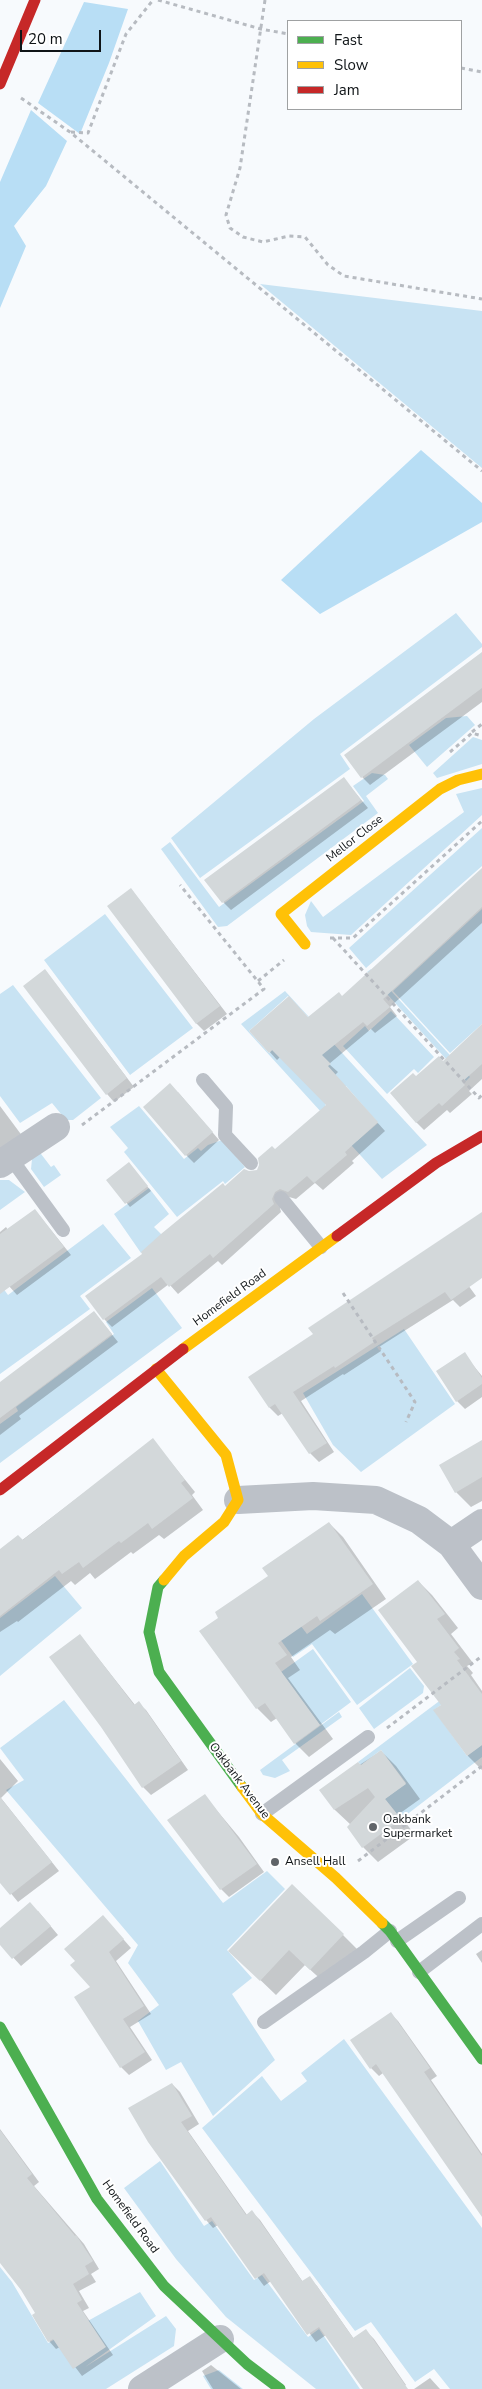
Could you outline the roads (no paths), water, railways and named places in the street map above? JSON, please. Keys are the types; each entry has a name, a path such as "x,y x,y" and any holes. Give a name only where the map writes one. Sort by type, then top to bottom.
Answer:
{"street":[{"path":"0,84 35,0"},
{"name":"Mellor Close","path":"305,944 281,914 440,789 458,780 482,774"},
{"path":"5,1161 56,1126"},
{"name":"Homefield Road","path":"0,1490 156,1368 436,1163 482,1136"},
{"path":"156,1368 226,1455 238,1500 313,1496 376,1500 419,1520 451,1544 482,1586"},
{"name":"Oakbank Avenue","path":"238,1500 224,1522 184,1556 158,1587 149,1632 159,1672 262,1814 336,1878 394,1936 482,2059"},
{"path":"451,1544 482,1523"},
{"name":"Homefield Road","path":"0,2027 97,2199 164,2286 247,2364 280,2389"},
{"path":"142,2389 220,2339"}],"lane":[{"path":"204,1080 226,1107 225,1135 251,1163"},
{"path":"5,1161 63,1230"},
{"path":"281,1198 321,1247"},
{"path":"262,1814 368,1737"},
{"path":"264,2022 364,1952 459,1898"},
{"path":"419,1972 482,1924"}],"place":[{"name":"Oakbank Supermarket","path":"373,1827"},
{"name":"Ansell Hall","path":"275,1862"}]}
